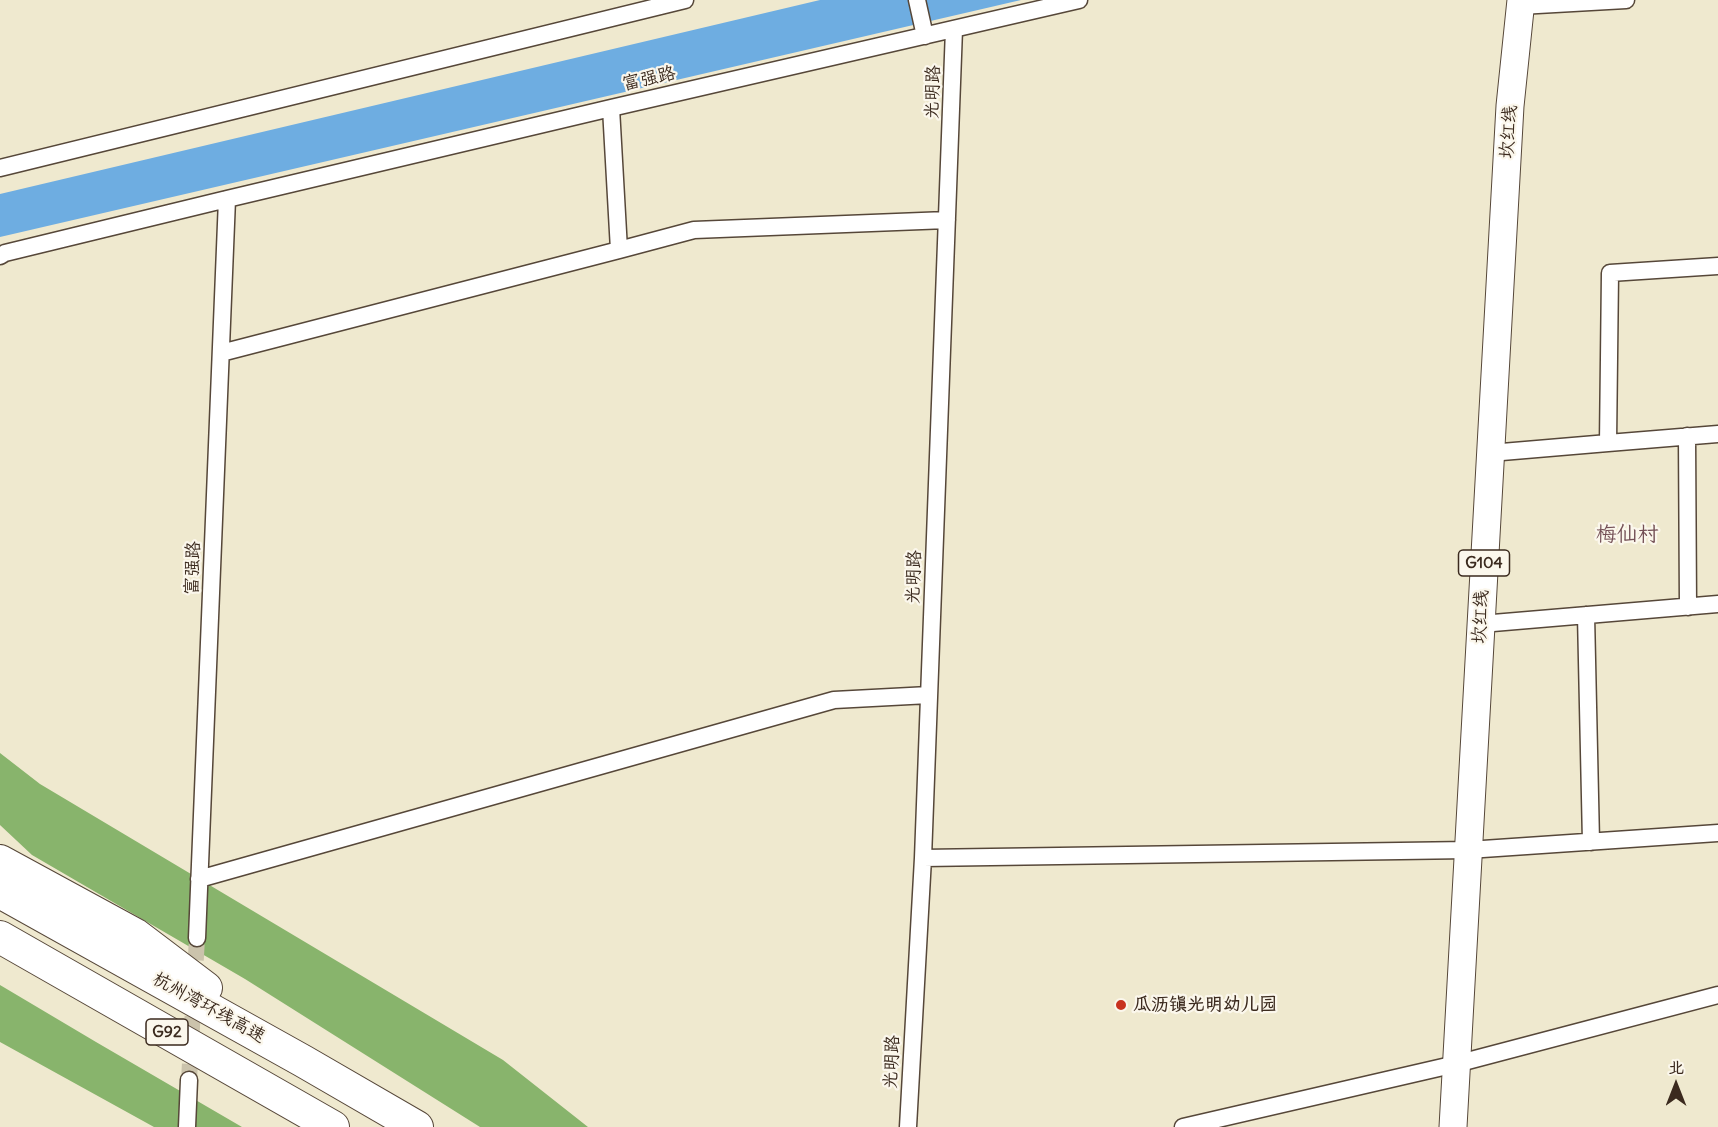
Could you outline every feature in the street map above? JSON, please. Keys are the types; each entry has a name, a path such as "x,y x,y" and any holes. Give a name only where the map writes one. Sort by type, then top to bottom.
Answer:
{"highway":[{"path":"0,861 136,935 303,1060"},
{"name":"杭州湾环线高速","path":"0,892 303,1060 417,1127"},
{"name":"G92","path":"0,937 333,1127"}],"main road":[{"name":"坎红线","path":"1453,1127 1510,106 1521,3"}],"street":[{"path":"0,168 685,0"},
{"path":"917,0 924,32"},
{"name":"富强路","path":"0,255 924,32 954,29 1079,0"},
{"path":"1521,3 1626,0"},
{"name":"光明路","path":"908,1127 923,858 954,29"},
{"path":"610,108 619,250"},
{"name":"富强路","path":"197,938 227,199"},
{"path":"221,353 694,230 947,220"},
{"path":"1608,443 1610,273 1718,266"},
{"path":"1490,453 1718,434"},
{"path":"1687,436 1688,607"},
{"path":"1481,624 1718,604"},
{"path":"1586,615 1591,842"},
{"path":"199,879 834,700 929,695"},
{"path":"923,858 1468,850 1718,833"},
{"path":"1183,1127 1456,1064 1718,995"},
{"path":"187,1127 189,1080"}],"green space":[{"path":"0,753 40,784 503,1060 588,1127 480,1127 245,979 32,855 0,825"},
{"path":"0,985 242,1127 154,1127 0,1042"}],"water":[{"path":"820,0 1021,0 0,237 0,194"}],"tunnel":[{"path":"189,1080 197,938"}],"place":[{"name":"瓜沥镇光明幼儿园","path":"1121,1005"}],"district":[{"name":"梅仙村","path":"1627,535"}]}
